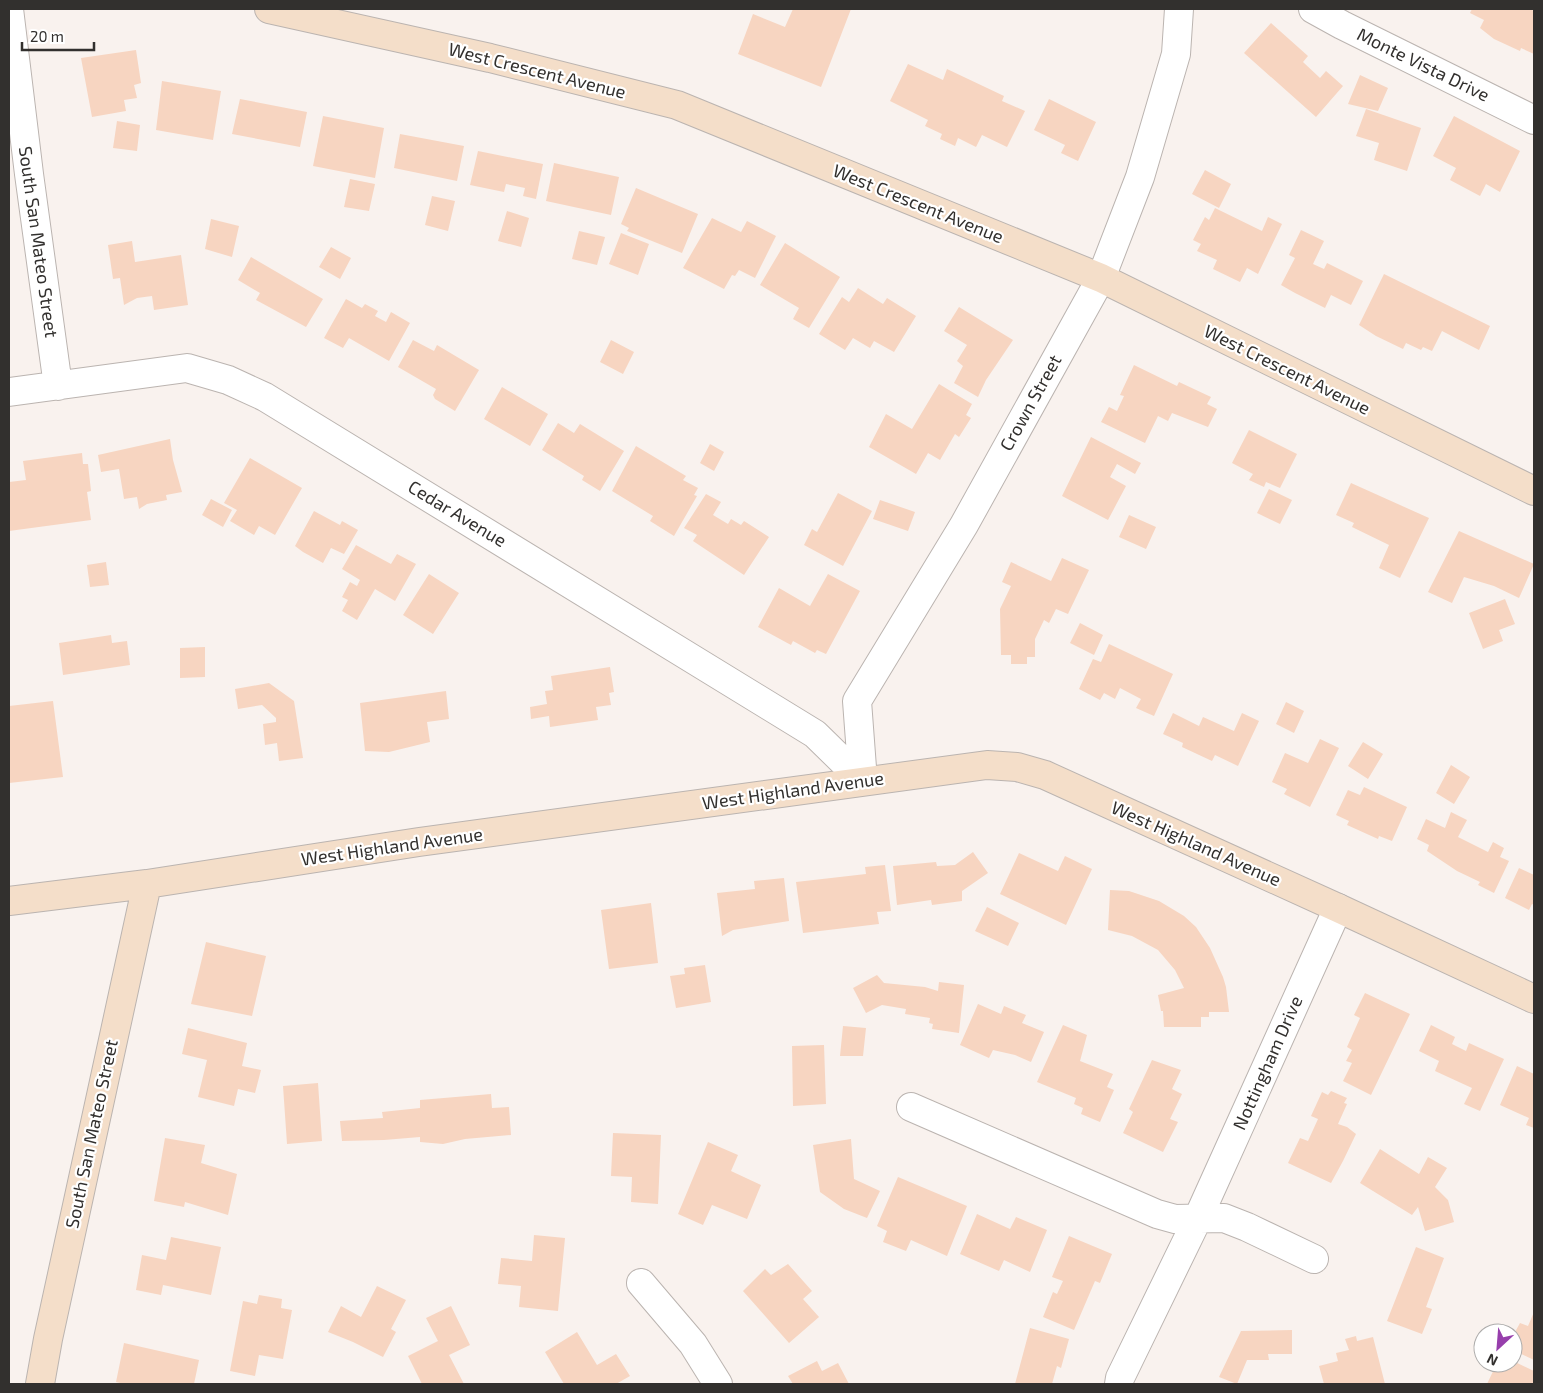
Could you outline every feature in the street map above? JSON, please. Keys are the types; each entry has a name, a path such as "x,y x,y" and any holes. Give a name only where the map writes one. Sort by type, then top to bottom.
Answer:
{"street":[{"name":"South San Mateo Street","path":"9,9 58,386"},
{"name":"West Crescent Avenue","path":"268,9 490,58 677,105 1101,278 1534,491"},
{"name":"Crown Street","path":"863,781 857,701 964,525 1101,278 1140,177 1157,120 1176,54 1179,9"},
{"name":"Monte Vista Drive","path":"1313,9 1534,120"},
{"name":"Cedar Avenue","path":"9,392 187,368 228,380 265,397 815,734 863,781"},
{"name":"West Highland Avenue","path":"9,901 147,884 419,842 987,765 1017,767 1045,775 1534,999"},
{"name":"South San Mateo Street","path":"40,1384 50,1330 147,884"},
{"name":"Nottingham Drive","path":"1119,1384 1120,1378 1198,1218 1338,908"},
{"path":"911,1107 1157,1214 1175,1219 1224,1218 1314,1259"},
{"path":"641,1283 693,1344 718,1384"}],"building":[{"path":"793,9 851,9 821,87 738,54 753,14 785,27"},
{"path":"1472,9 1530,9 1534,11 1534,54 1521,48 1520,51 1494,39 1480,28 1484,20 1470,13"},
{"path":"1271,23 1308,56 1303,62 1320,78 1326,71 1343,86 1316,117 1244,53"},
{"path":"136,50 141,83 134,85 137,98 124,100 126,111 92,117 81,58"},
{"path":"908,64 943,80 947,69 1004,96 1002,101 1025,111 1007,147 982,135 976,147 958,138 955,146 940,139 942,134 925,126 928,120 890,101"},
{"path":"1360,75 1388,88 1378,111 1348,104"},
{"path":"162,81 221,91 213,140 156,130"},
{"path":"240,99 307,112 300,147 232,134"},
{"path":"1049,99 1096,122 1078,161 1061,153 1065,145 1034,130"},
{"path":"1366,109 1421,128 1407,171 1374,160 1379,143 1356,136"},
{"path":"323,116 384,128 375,178 313,166"},
{"path":"1454,116 1520,151 1500,192 1486,184 1480,196 1450,180 1456,168 1433,156"},
{"path":"117,121 140,125 137,151 113,148"},
{"path":"400,134 464,146 457,181 394,168"},
{"path":"478,151 543,164 536,199 523,196 525,188 506,184 504,192 470,185"},
{"path":"554,163 619,177 611,215 546,201"},
{"path":"1205,170 1231,184 1219,208 1192,194"},
{"path":"350,179 375,184 369,211 344,207"},
{"path":"636,188 698,214 682,253 627,231 629,228 621,224"},
{"path":"432,196 455,201 448,231 425,225"},
{"path":"1215,208 1262,231 1268,217 1282,224 1258,274 1247,268 1240,282 1213,269 1217,260 1197,251 1201,244 1193,240 1205,217 1209,220"},
{"path":"507,211 529,218 521,247 498,241"},
{"path":"712,218 741,232 747,221 776,236 755,278 739,270 735,276 732,275 724,289 683,268"},
{"path":"211,219 239,226 232,257 205,249"},
{"path":"1301,230 1324,241 1313,264 1324,269 1327,263 1363,281 1351,305 1331,295 1325,308 1281,285 1295,258 1289,255"},
{"path":"579,231 605,237 597,265 572,259"},
{"path":"621,233 649,244 638,275 609,264"},
{"path":"132,241 135,262 181,255 188,305 154,310 152,296 137,298 124,305 120,278 113,279 108,245"},
{"path":"785,243 840,277 809,328 793,319 799,308 760,285"},
{"path":"331,247 351,258 340,279 319,267"},
{"path":"251,257 323,299 306,327 256,300 260,293 238,280"},
{"path":"1384,274 1490,326 1479,350 1442,331 1432,351 1423,347 1421,350 1406,343 1403,349 1376,336 1359,325"},
{"path":"858,288 883,304 887,298 916,316 894,352 874,341 870,348 853,338 845,350 819,334 842,297 849,302"},
{"path":"346,299 362,308 365,304 378,311 375,316 386,322 391,312 410,323 389,361 349,338 343,348 324,338"},
{"path":"959,307 1013,340 986,380 978,397 954,383 963,366 957,361 967,345 944,331"},
{"path":"413,340 434,351 437,345 479,370 455,411 435,399 433,395 436,389 398,367"},
{"path":"611,340 634,352 623,374 600,362"},
{"path":"1134,365 1177,386 1179,382 1211,397 1207,404 1217,409 1208,427 1172,413 1168,421 1158,416 1145,443 1101,422 1109,407 1117,411 1124,396 1120,395"},
{"path":"939,384 972,404 966,415 971,418 959,437 955,434 940,460 928,453 916,474 869,447 886,414 912,429"},
{"path":"502,387 548,414 530,446 484,419"},
{"path":"558,423 574,433 580,424 624,451 600,491 582,480 584,476 542,450"},
{"path":"1249,430 1297,454 1280,488 1266,482 1264,487 1249,480 1253,474 1232,463"},
{"path":"1091,437 1141,463 1135,474 1117,464 1110,477 1126,486 1108,520 1062,496"},
{"path":"170,439 173,460 182,492 166,495 167,500 147,504 139,509 137,497 124,499 119,469 101,472 98,455"},
{"path":"710,444 724,452 714,471 700,463"},
{"path":"636,446 686,476 683,480 698,488 694,495 697,496 674,536 650,521 653,516 612,491"},
{"path":"82,453 83,464 88,464 91,491 87,492 91,520 9,531 9,482 26,480 23,461"},
{"path":"250,458 302,488 275,535 259,526 254,535 230,521 237,510 224,503"},
{"path":"1351,483 1429,518 1400,578 1379,568 1389,545 1352,527 1354,523 1336,515"},
{"path":"1269,489 1292,500 1280,524 1257,513"},
{"path":"838,493 872,511 843,566 804,545 812,529 817,532"},
{"path":"706,494 721,502 713,515 728,524 731,519 741,525 744,521 769,537 744,575 693,541 697,535 684,528"},
{"path":"211,499 232,510 223,527 202,515"},
{"path":"880,500 915,512 908,531 873,519"},
{"path":"314,511 340,525 342,521 358,530 344,554 331,548 323,563 295,546"},
{"path":"1129,515 1156,527 1146,549 1119,537"},
{"path":"1459,531 1534,564 1519,598 1494,586 1464,577 1452,603 1428,592"},
{"path":"356,545 391,564 397,554 416,564 395,601 375,589 357,620 342,611 348,600 342,597 350,582 357,586 360,580 342,569"},
{"path":"1062,558 1089,570 1068,614 1056,609 1049,623 1044,620 1035,639 1035,657 1027,657 1027,664 1011,664 1011,655 1001,655 1000,609 1011,586 1002,582 1011,562 1051,581"},
{"path":"106,562 109,585 90,587 87,565"},
{"path":"429,574 459,593 433,634 403,615"},
{"path":"828,574 860,591 826,654 817,650 815,653 793,641 791,645 758,627 779,588 810,606"},
{"path":"1505,599 1515,624 1499,630 1503,641 1483,649 1469,613"},
{"path":"1080,623 1103,635 1094,655 1070,643"},
{"path":"111,635 112,643 127,641 130,665 63,675 59,643"},
{"path":"1109,644 1173,674 1154,716 1136,708 1141,699 1120,688 1115,699 1104,693 1100,700 1079,689 1093,659 1101,662"},
{"path":"205,647 205,677 180,678 180,648"},
{"path":"610,667 614,692 609,693 611,705 596,707 598,720 550,727 549,716 531,719 530,707 547,704 545,691 553,690 551,676"},
{"path":"269,683 294,701 303,758 279,761 277,743 265,745 263,724 276,722 276,718 262,705 238,709 235,689"},
{"path":"446,691 449,719 427,722 430,742 389,752 365,751 360,703"},
{"path":"53,701 63,777 9,783 9,706"},
{"path":"1286,702 1304,711 1294,733 1276,724"},
{"path":"1173,713 1199,726 1203,717 1234,731 1242,713 1259,721 1238,766 1215,755 1212,761 1182,747 1183,743 1163,734"},
{"path":"1320,739 1339,748 1310,807 1284,794 1287,789 1272,782 1285,753 1308,763"},
{"path":"1363,742 1383,754 1368,779 1348,766"},
{"path":"1451,765 1470,777 1454,804 1436,793"},
{"path":"1364,787 1407,807 1392,841 1379,836 1378,839 1347,825 1349,821 1336,815 1348,790 1360,795"},
{"path":"1451,812 1467,820 1458,837 1488,852 1493,842 1504,848 1500,857 1509,861 1494,893 1478,885 1480,882 1457,871 1427,851 1429,845 1417,839 1426,819 1445,828"},
{"path":"973,852 988,873 962,891 962,901 932,905 931,900 897,905 893,866 936,862 937,866 955,865"},
{"path":"1019,853 1058,871 1065,856 1092,869 1066,925 1000,894"},
{"path":"885,865 891,911 877,912 879,924 803,933 796,882 866,874 865,867"},
{"path":"1519,868 1534,875 1534,905 1532,904 1529,910 1505,898"},
{"path":"784,878 789,921 733,930 722,936 717,893 755,889 754,881"},
{"path":"1110,890 1129,891 1159,901 1184,916 1196,927 1210,948 1223,977 1229,1012 1209,1012 1209,1017 1201,1017 1201,1027 1164,1027 1163,1011 1161,1011 1158,995 1184,988 1175,970 1158,950 1132,936 1108,930"},
{"path":"651,903 658,963 609,969 601,910"},
{"path":"987,907 1019,923 1008,946 975,931"},
{"path":"206,942 266,956 252,1016 191,1004"},
{"path":"705,965 711,1002 676,1008 670,976 685,974 684,968"},
{"path":"877,975 884,983 925,987 938,991 939,982 964,985 959,1033 932,1029 933,1024 929,1023 930,1018 905,1014 906,1009 882,1005 866,1013 853,988"},
{"path":"1365,993 1410,1014 1371,1095 1343,1081 1352,1063 1346,1061 1352,1050 1347,1047 1360,1018 1354,1015"},
{"path":"978,1004 1001,1014 1004,1006 1026,1015 1022,1023 1044,1032 1031,1062 1015,1055 993,1050 989,1058 960,1045"},
{"path":"1063,1025 1087,1035 1080,1061 1113,1074 1107,1087 1114,1090 1100,1122 1081,1114 1083,1108 1074,1104 1076,1098 1037,1082"},
{"path":"1431,1025 1455,1037 1452,1044 1466,1051 1469,1043 1504,1059 1480,1111 1464,1104 1472,1088 1435,1071 1439,1061 1419,1051"},
{"path":"843,1026 866,1028 863,1056 840,1056"},
{"path":"188,1028 247,1043 242,1066 261,1070 255,1093 238,1089 234,1106 198,1097 207,1060 182,1054"},
{"path":"824,1045 826,1104 793,1106 792,1046"},
{"path":"1152,1060 1181,1070 1172,1089 1182,1094 1170,1119 1178,1122 1163,1152 1123,1133 1133,1112 1129,1109"},
{"path":"1517,1066 1534,1074 1534,1128 1526,1125 1529,1118 1500,1105"},
{"path":"318,1083 322,1141 287,1144 283,1086"},
{"path":"1331,1091 1347,1098 1344,1103 1347,1104 1338,1124 1347,1127 1356,1134 1331,1183 1288,1163 1300,1138 1308,1141 1318,1119 1311,1116 1322,1092 1328,1095"},
{"path":"491,1094 492,1108 509,1107 511,1135 465,1139 443,1144 420,1142 420,1137 342,1141 340,1121 383,1118 382,1112 420,1108 420,1100"},
{"path":"613,1133 661,1135 658,1204 631,1202 632,1177 611,1176"},
{"path":"165,1138 205,1145 201,1163 237,1174 228,1215 185,1202 184,1207 154,1201"},
{"path":"851,1139 854,1179 880,1191 867,1218 844,1209 820,1192 813,1145"},
{"path":"708,1142 738,1155 731,1171 761,1185 747,1219 712,1205 703,1225 678,1214"},
{"path":"1380,1149 1419,1174 1428,1157 1447,1168 1435,1187 1448,1200 1454,1222 1425,1231 1418,1207 1412,1215 1360,1183"},
{"path":"898,1177 967,1206 947,1256 911,1240 906,1251 883,1242 887,1231 877,1226"},
{"path":"977,1214 1010,1229 1016,1217 1047,1230 1030,1272 1004,1260 999,1271 960,1254"},
{"path":"534,1235 565,1238 558,1311 519,1307 521,1286 498,1284 501,1258 532,1261"},
{"path":"1069,1236 1112,1254 1100,1283 1095,1281 1074,1330 1043,1317 1053,1292 1057,1294 1063,1281 1052,1277"},
{"path":"171,1237 221,1247 211,1295 163,1285 161,1295 136,1290 142,1255 166,1260"},
{"path":"1416,1247 1444,1258 1426,1307 1432,1309 1422,1334 1387,1321"},
{"path":"788,1264 812,1291 803,1299 819,1317 789,1343 743,1291 765,1269 771,1275"},
{"path":"377,1286 406,1300 391,1329 396,1332 383,1357 328,1332 341,1306 361,1317"},
{"path":"259,1295 282,1299 281,1308 292,1310 283,1359 259,1355 255,1376 230,1371 243,1301 257,1304"},
{"path":"451,1306 470,1345 449,1355 464,1384 422,1384 408,1356 438,1341 426,1318"},
{"path":"1534,1312 1534,1360 1523,1355 1523,1324 1528,1326"},
{"path":"1030,1328 1069,1339 1061,1368 1057,1366 1052,1384 1015,1384"},
{"path":"1292,1330 1292,1354 1268,1354 1269,1360 1247,1360 1237,1384 1219,1377 1241,1331"},
{"path":"577,1332 597,1365 616,1354 630,1376 616,1384 564,1384 545,1352"},
{"path":"1356,1336 1357,1341 1373,1337 1385,1384 1324,1384 1319,1366 1338,1361 1336,1353 1349,1350 1345,1339"},
{"path":"124,1343 199,1360 194,1384 124,1384 116,1382"},
{"path":"817,1361 822,1371 838,1363 849,1384 793,1384 788,1376"},
{"path":"1523,1366 1534,1371 1534,1384 1487,1384 1492,1373 1523,1373"}]}
